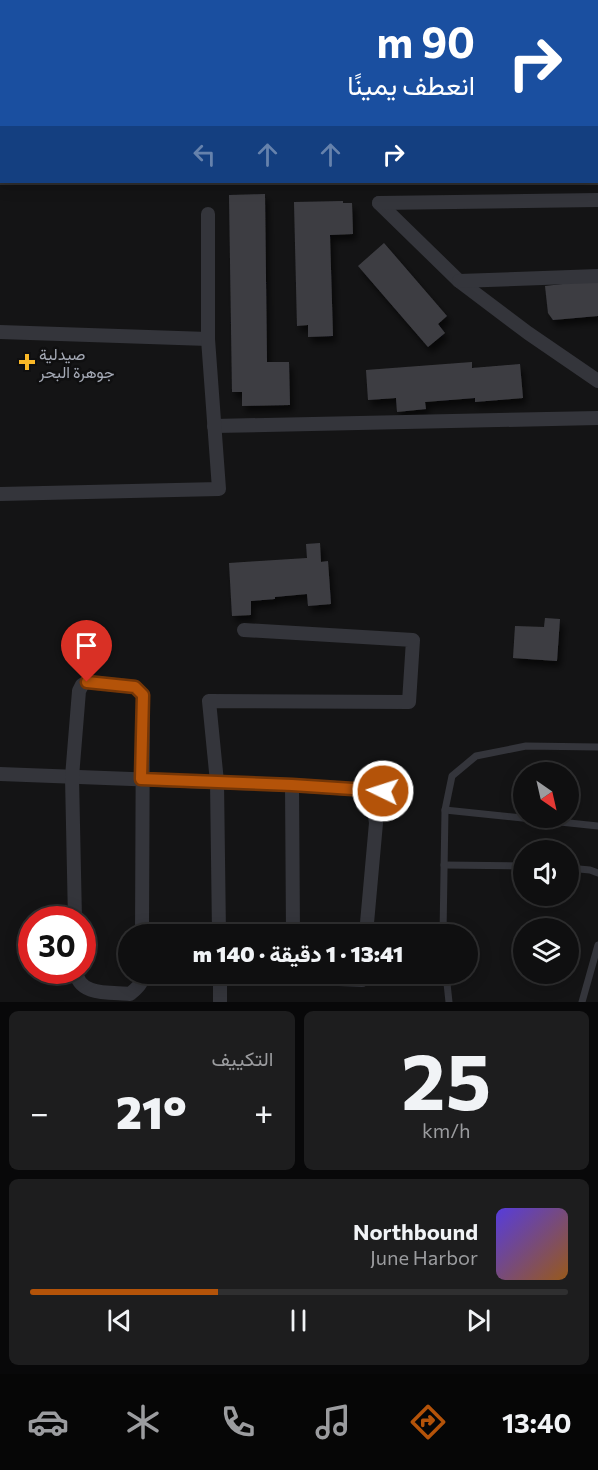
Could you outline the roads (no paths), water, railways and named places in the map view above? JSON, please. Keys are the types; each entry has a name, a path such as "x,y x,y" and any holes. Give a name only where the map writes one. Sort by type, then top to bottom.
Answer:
{"street":[{"path":"598,200 380,203 459,281 528,333 598,381"},
{"path":"0,494 219,489 208,339 208,214"},
{"path":"459,281 598,276"},
{"path":"0,332 208,339"},
{"path":"214,426 598,418"},
{"path":"219,924 217,782 209,701 409,702 413,640 244,630"},
{"path":"75,906 72,777 79,691 87,682 135,687 143,695 142,924"},
{"path":"0,774 292,785 395,792"},
{"path":"292,785 293,924"},
{"path":"367,924 376,823 371,790"},
{"path":"81,984 92,991 130,994 140,984"},
{"path":"220,984 220,1001"}],"lane":[{"path":"443,924 445,810 452,776 476,756 526,746 598,747"},
{"path":"445,810 598,826"},
{"path":"444,865 513,866"},
{"path":"579,869 598,873"},
{"path":"582,1002 598,945"},
{"path":"447,984 449,1002"}],"place":[{"name":"صيدلية جوهرة البحر","path":"27,362"}]}
